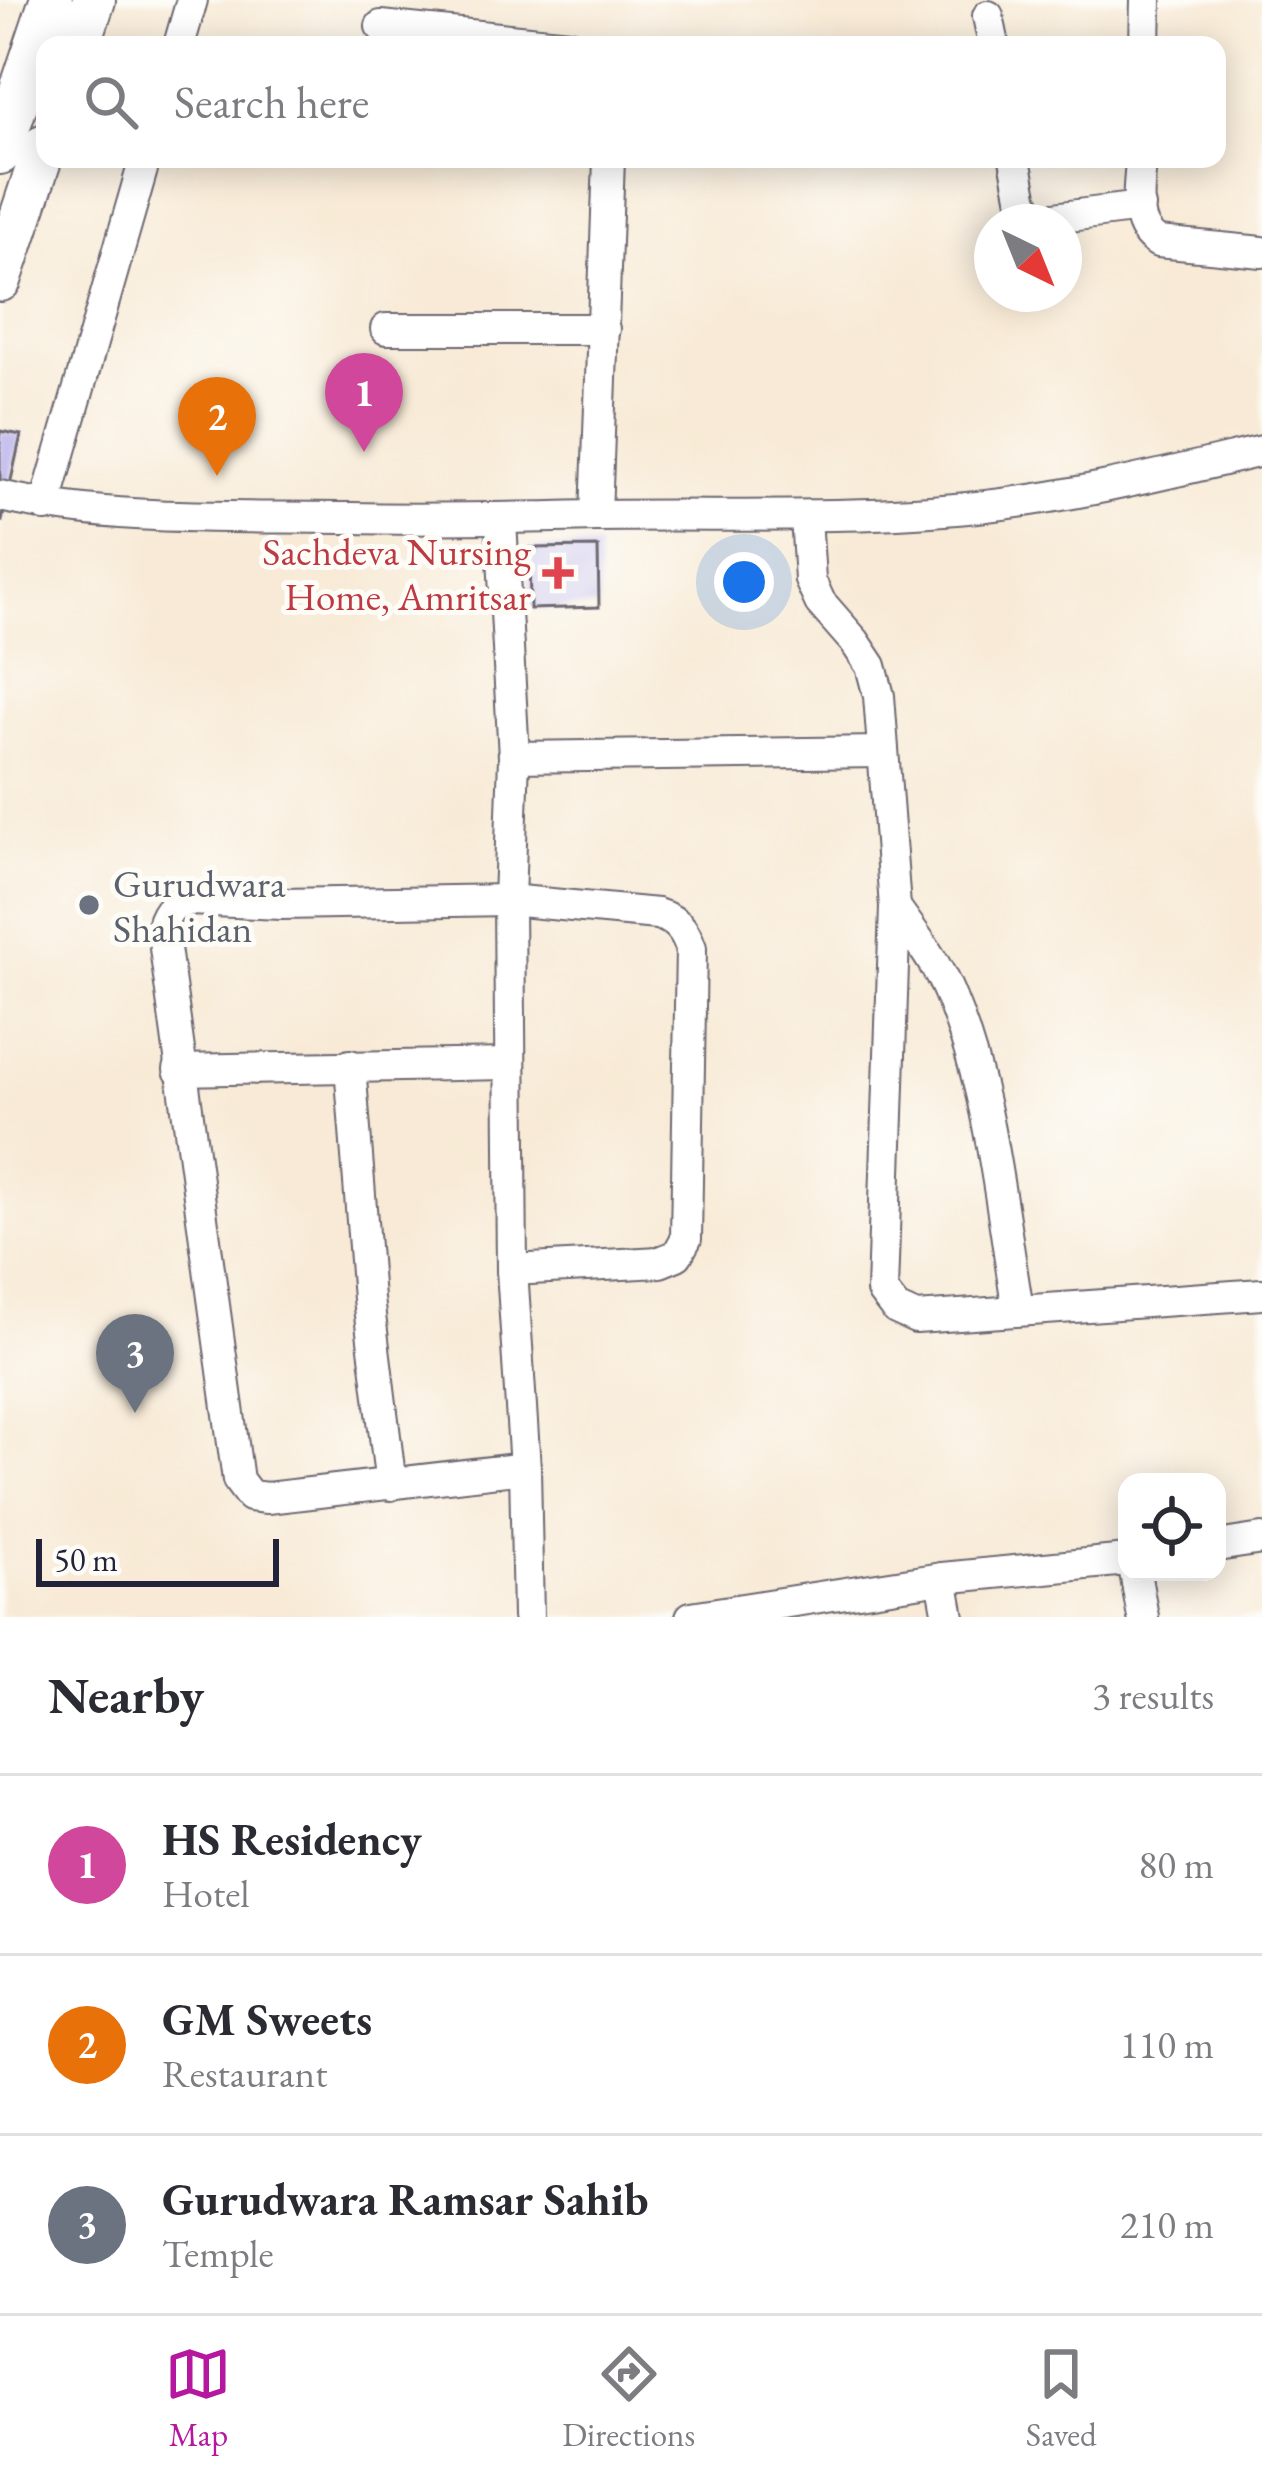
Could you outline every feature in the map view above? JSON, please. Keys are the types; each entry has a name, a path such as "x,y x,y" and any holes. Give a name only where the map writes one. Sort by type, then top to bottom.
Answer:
{"main road":[{"path":"39,36 51,0"},
{"path":"82,36 94,0"},
{"path":"0,153 36,45"},
{"path":"0,280 37,168"}],"street":[{"path":"181,36 192,0"},
{"path":"1144,36 1146,0"},
{"path":"381,26 480,36"},
{"path":"45,506 143,168"},
{"path":"596,516 609,168"},
{"path":"1017,168 1023,201 1034,218 1140,207"},
{"path":"1141,168 1142,227 1157,242 1262,252"},
{"path":"386,329 604,328"},
{"path":"0,496 45,506 154,514 501,521 596,516 806,517 979,507 1129,483 1262,451"},
{"path":"806,517 810,580 820,602 856,642 871,667 878,696 895,907 882,1292 896,1309 916,1318 1262,1294"},
{"path":"501,521 514,757 509,900 512,1270 525,1468 528,1617"},
{"path":"514,757 882,752"},
{"path":"512,1270 660,1262 676,1255 686,1239 691,948 685,931 673,919 657,914 509,900 335,904 188,900 174,905 162,926 238,1480 250,1496 267,1498 525,1468"},
{"path":"895,907 948,990 965,1040 983,1105 1018,1309"},
{"path":"179,1070 509,1064"},
{"path":"350,1065 368,1299 391,1485"},
{"path":"1226,1545 1262,1539"},
{"path":"691,1617 942,1578 1118,1561"},
{"path":"942,1578 950,1617"},
{"path":"1136,1581 1142,1617"}],"building":[{"path":"0,431 21,435 2,521 0,520"},
{"path":"598,547 599,607 530,609 529,548"}],"place":[{"name":"HS Residency","path":"364,452"},
{"name":"GM Sweets","path":"217,476"},
{"name":"Sachdeva Nursing Home, Amritsar","path":"558,573"},
{"name":"Gurudwara Shahidan","path":"89,905"},
{"name":"Gurudwara Ramsar Sahib","path":"135,1413"}]}
